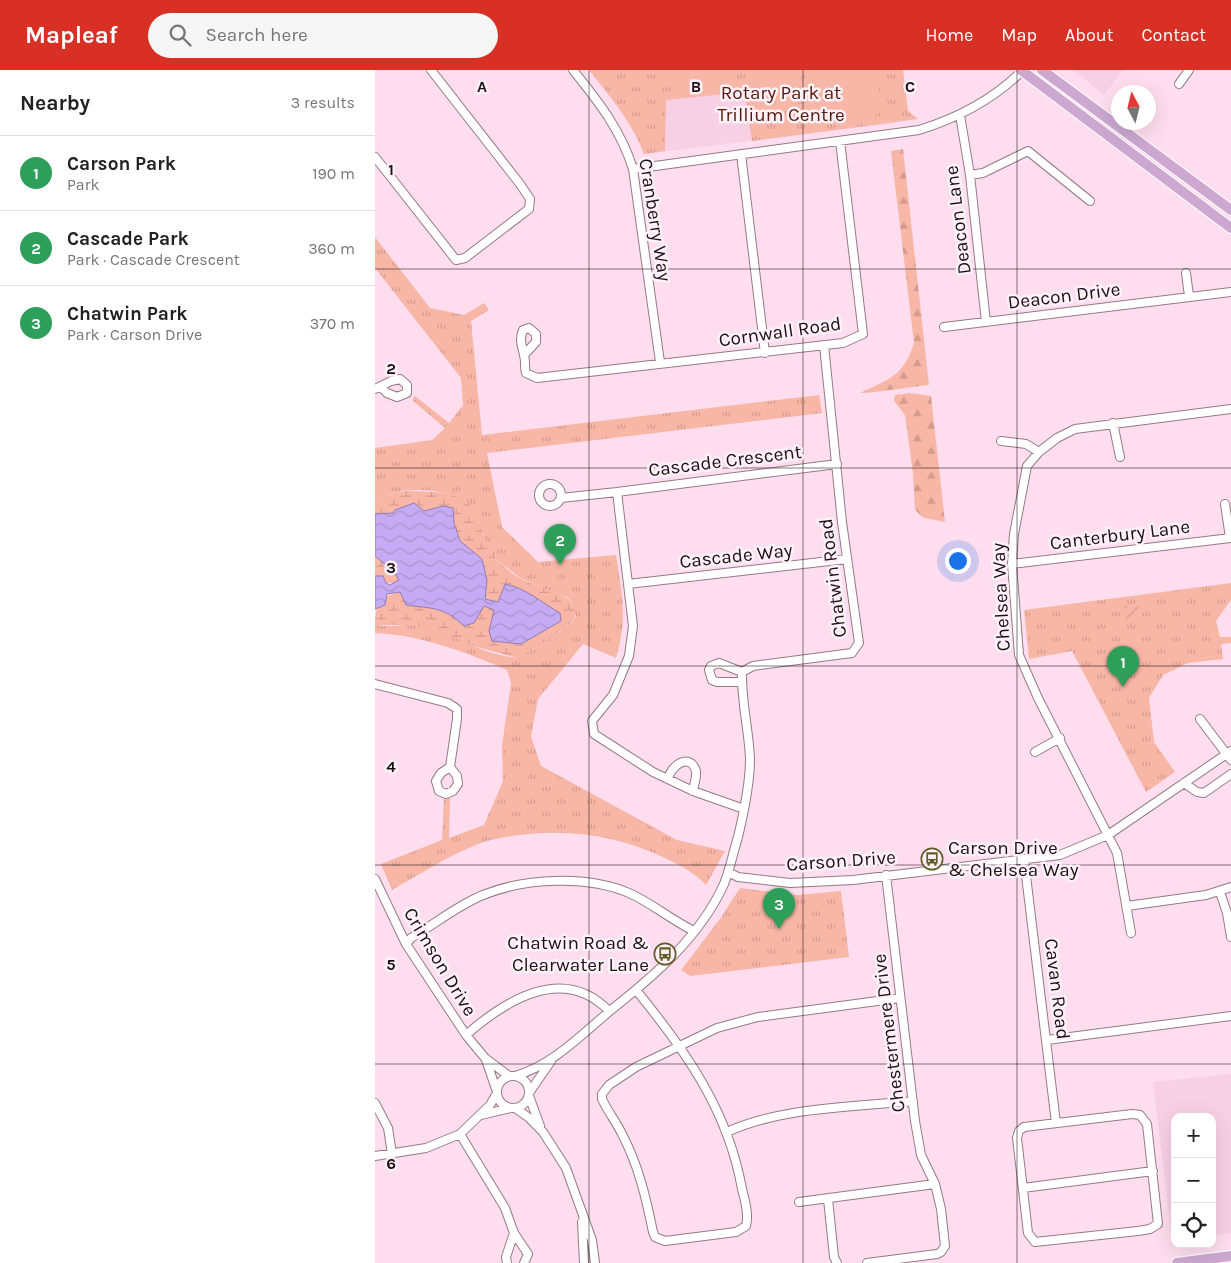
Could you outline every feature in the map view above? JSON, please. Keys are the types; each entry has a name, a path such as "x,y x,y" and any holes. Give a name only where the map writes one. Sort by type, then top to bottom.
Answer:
{"main road":[{"path":"1022,70 1231,228"},
{"path":"1043,70 1231,210"},
{"path":"1177,1263 1231,1256"}],"street":[{"path":"375,157 456,260 465,258 529,209 529,199 520,184 431,70"},
{"name":"Cranberry Way","path":"573,70 614,124 626,146 633,169 660,362"},
{"path":"633,169 919,130 948,121 980,104 1022,70"},
{"path":"1179,84 1189,70"},
{"name":"Deacon Lane","path":"960,115 970,175 986,322"},
{"name":"Cornwall Road","path":"524,355 526,373 537,378 660,362 765,353 843,343 863,334 840,141"},
{"path":"970,175 983,173 1028,151 1091,201"},
{"path":"741,154 765,353"},
{"path":"1186,273 1189,296"},
{"name":"Deacon Drive","path":"944,327 1231,292"},
{"name":"Chatwin Road","path":"742,672 753,666 852,653 859,643 847,559 824,345"},
{"name":"Chelsea Way","path":"1131,933 1117,853 1038,698 1019,655 1012,564 1020,495 1027,466 1039,452 1075,429 1231,409"},
{"path":"1113,423 1120,457"},
{"path":"1001,441 1026,444 1039,452"},
{"name":"Cascade Crescent","path":"561,498 837,464"},
{"path":"617,492 633,626 629,656 613,695 592,721 594,734 631,759 668,779 693,791 744,809"},
{"path":"1225,504 1230,538"},
{"name":"Canterbury Lane","path":"1012,564 1230,538"},
{"name":"Cascade Way","path":"628,584 847,559"},
{"path":"375,1156 426,1148 460,1134 490,1104 500,1082 512,1076 530,1071 553,1058 636,990 671,958 694,931 715,902 728,872 744,809 749,779 742,672 719,663 711,666 709,670 712,680 717,682 742,682"},
{"path":"375,684 449,703 457,708 450,767"},
{"name":"Carson Drive","path":"728,872 738,877 790,883 1024,860 1072,851 1108,836 1184,783 1230,755 1201,719"},
{"path":"1035,752 1060,738"},
{"path":"668,779 672,768 679,762 688,762 696,773 693,791"},
{"path":"1184,783 1197,792 1204,793 1231,774"},
{"name":"Cavan Road","path":"1024,860 1056,1123"},
{"name":"Chestermere Drive","path":"867,1263 941,1252 945,1246 941,1209 935,1184 921,1155 886,875"},
{"name":"Crimson Drive","path":"375,878 378,894 406,944 465,1036 485,1058 512,1076"},
{"path":"406,944 411,938 483,895 516,885 544,881 585,883 626,892 644,900 694,931"},
{"path":"1127,906 1220,892 1231,887"},
{"path":"1220,892 1227,913 1231,937"},
{"path":"465,1036 483,1020 520,997 542,990 562,989 584,993 597,998 609,1011"},
{"path":"636,990 680,1044 708,1090 727,1132 740,1175 747,1214 746,1226 736,1232 665,1241 655,1238 644,1188 637,1167 623,1135 604,1104 602,1094 609,1085 636,1067 680,1044 717,1028 758,1016 900,998"},
{"path":"1047,1040 1231,1016"},
{"name":"Crimson Drive","path":"485,1058 497,1092"},
{"path":"477,1116 523,1104 553,1058"},
{"path":"512,1076 527,1083 529,1094 543,1132"},
{"path":"497,1092 501,1103 529,1117 543,1132 566,1168 592,1240 595,1263"},
{"path":"727,1132 743,1125 772,1117 913,1101"},
{"path":"375,1103 388,1128 392,1154"},
{"path":"1132,1114 1140,1115 1147,1124 1158,1224 1150,1229 1137,1231 1035,1242 1028,1234 1019,1131 1024,1127 1056,1123 1132,1114"},
{"path":"460,1134 505,1208 514,1233 528,1254 524,1263"},
{"path":"1023,1188 1153,1171"},
{"path":"799,1202 828,1200 935,1184"},
{"path":"828,1200 834,1257 837,1263"},
{"path":"583,1217 584,1263"},
{"path":"507,1263 506,1257 514,1233"}],"shaded area":[{"name":"Rotary Park at Trillium Centre","path":"589,70 890,70 896,123 644,154 638,138 617,106"},
{"path":"1073,70 1123,70 1104,95"},
{"path":"1231,1074 1231,1233 1216,1235 1216,1113 1171,1113 1171,1232 1153,1082"}],"green space":[{"name":"Rotary Park at Trillium Centre","path":"589,70 903,70 908,111 918,119 752,141 746,101 735,93 666,100 665,151 644,154 627,120"},
{"path":"675,70 723,70 722,90 674,87"},
{"path":"754,70 807,70 788,95"},
{"path":"828,70 876,70 882,109 873,117 819,124 816,102 817,88 822,75"},
{"path":"903,149 929,385 860,393 894,376 905,363 914,343 891,151"},
{"path":"375,237 430,308 464,315 484,303 489,310 471,321 482,435 819,395 822,413 487,453 502,527 538,562 616,555 622,595 623,618 620,644 616,658 583,644 538,699 531,736 541,766 677,840 725,851 706,885 698,877 669,860 626,843 582,834 537,833 491,840 467,849 392,890 381,864 442,840 444,797 450,798 449,838 484,825 503,781 502,746 511,683 507,670 491,663 426,641 392,634 375,633 375,625 426,627 489,652 525,658 534,649 573,622 576,616 572,602 567,597 522,579 495,559 496,552 486,540 477,515 472,507 464,501 442,493 417,490 397,492 375,500 375,448 432,440 445,428 412,400 415,396 449,423 463,405 461,378 375,268"},
{"path":"910,393 931,396 945,522 924,518 915,510 913,474 905,415 894,401 895,395"},
{"path":"397,492 436,492 465,500 477,515 486,540 496,552 495,559 523,580 550,589 568,599 576,612 573,622 534,649 525,658 517,658 463,643 432,629 398,625 375,625 376,612 383,599 400,592 421,607 438,608 451,613 464,626 474,623 484,606 494,610 493,641 521,644 561,621 560,613 505,584 498,602 485,599 487,580 482,559 460,541 454,523 453,508 444,506 424,511 395,510 393,513 375,514 375,500"},
{"path":"375,556 394,572 399,580 396,583 386,583 383,576 375,576"},
{"path":"1231,583 1231,600 1216,621 1220,637 1231,637 1231,643 1221,644 1223,659 1188,663 1163,675 1149,698 1154,742 1175,772 1146,792 1072,651 1029,659 1024,610"},
{"path":"1139,604 1140,617 1125,619 1124,606"},
{"path":"740,888 798,895 841,891 849,957 690,976 681,970 720,919"}],"water":[{"path":"414,503 424,511 444,506 453,508 454,523 460,541 482,559 487,580 485,599 498,602 505,584 513,586 527,592 560,613 561,621 521,644 492,641 489,631 494,610 484,606 474,623 464,626 444,612 431,608 406,605 400,592 387,594 385,605 375,609 375,576 383,576 386,583 390,585 399,580 394,572 375,556 375,514 393,513 395,510"}],"place":[{"name":"Cascade Park","path":"560,565"},
{"name":"Carson Park","path":"1123,687"},
{"name":"Carson Drive & Chelsea Way","path":"932,859"},
{"name":"Chatwin Park","path":"779,929"},
{"name":"Chatwin Road & Clearwater Lane","path":"665,954"}]}
